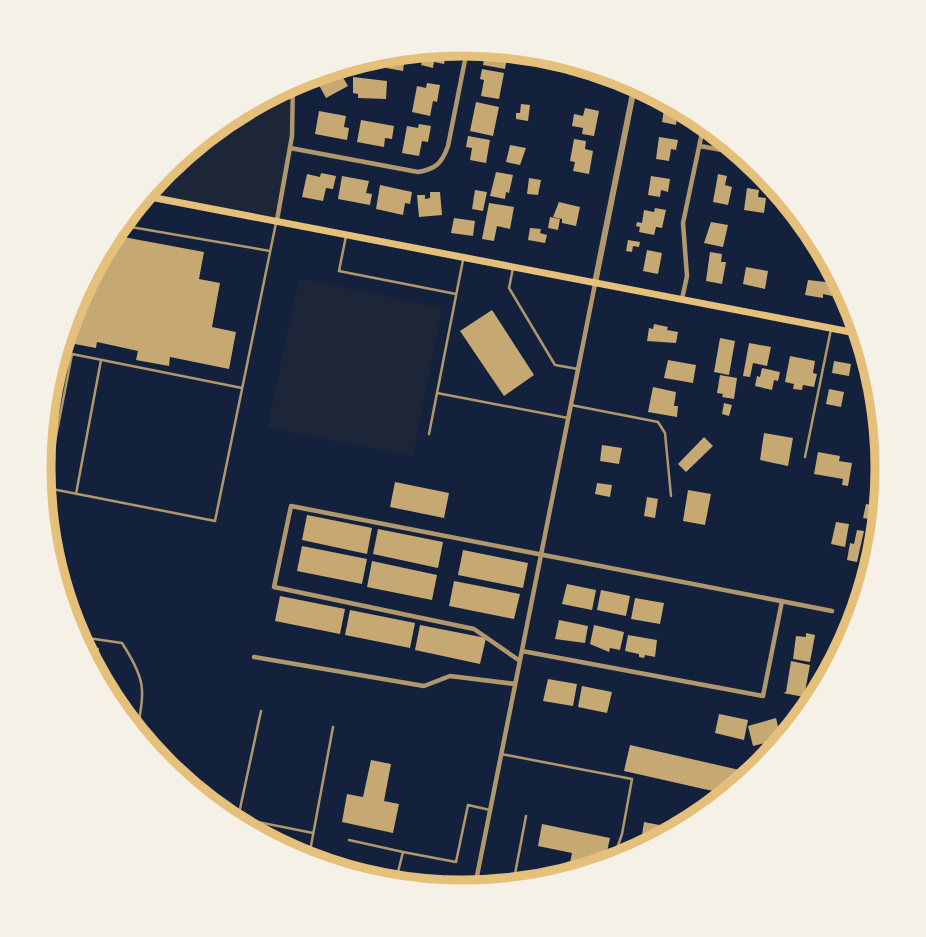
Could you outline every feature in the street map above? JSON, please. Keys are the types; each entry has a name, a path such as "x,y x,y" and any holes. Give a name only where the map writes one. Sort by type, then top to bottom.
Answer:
{"main road":[{"path":"153,197 852,332"}],"street":[{"path":"290,148 418,172 433,169 443,160 448,146 466,56"},
{"path":"276,220 290,148 295,110 294,93"},
{"path":"476,881 633,93"},
{"path":"682,299 687,276 684,223 703,133"},
{"path":"700,146 728,153"},
{"path":"520,661 474,629 274,587 290,506 832,611"},
{"path":"522,651 763,696 782,601"},
{"path":"254,657 424,686 450,676 515,684"}],"lane":[{"path":"52,489 215,521 276,220"},
{"path":"129,227 270,251"},
{"path":"346,233 339,271 456,295"},
{"path":"429,434 463,256"},
{"path":"513,266 509,288 555,365 578,369"},
{"path":"805,457 831,329"},
{"path":"68,353 242,388"},
{"path":"52,451 72,354"},
{"path":"76,494 102,360"},
{"path":"437,392 568,418"},
{"path":"570,405 658,422 665,433 671,496"},
{"path":"87,638 122,643 143,682 144,696 139,722"},
{"path":"239,814 261,711"},
{"path":"310,851 333,727"},
{"path":"501,754 632,779 616,851"},
{"path":"349,840 456,862 468,805 490,810"},
{"path":"521,876 515,874 526,816"},
{"path":"248,820 313,833"},
{"path":"397,875 403,852"}],"shaded area":[{"path":"294,93 295,110 277,220 153,197 171,177 212,141 257,111"},
{"path":"299,278 442,308 413,456 267,428"}],"building":[{"path":"445,57 444,64 434,62 433,68 421,65 422,58"},
{"path":"484,57 507,59 505,69 483,65"},
{"path":"404,61 403,71 386,68 387,63"},
{"path":"482,69 504,73 499,99 481,96 484,80 480,79"},
{"path":"341,75 348,86 326,98 318,83"},
{"path":"353,77 387,81 386,99 358,98 358,94 353,93"},
{"path":"427,83 440,85 437,102 433,101 430,116 412,112 417,86 426,88"},
{"path":"476,102 499,107 493,136 470,131"},
{"path":"521,104 530,105 528,121 516,119"},
{"path":"585,108 599,111 594,136 582,134 583,128 572,126 574,114 583,116"},
{"path":"664,109 677,116 676,125 662,122"},
{"path":"319,111 346,116 344,127 349,128 347,140 315,134"},
{"path":"361,120 394,126 392,139 385,138 384,147 357,142"},
{"path":"419,124 431,126 428,142 422,141 419,156 402,153 407,126 418,128"},
{"path":"468,136 490,140 486,163 470,160 472,148 466,147"},
{"path":"659,137 678,140 676,150 671,149 669,161 656,159"},
{"path":"574,139 586,141 585,149 593,151 589,174 573,171 575,162 570,161"},
{"path":"510,145 526,148 520,165 506,162"},
{"path":"496,172 513,175 505,199 490,196"},
{"path":"321,173 336,176 333,189 326,188 323,201 302,197 307,174 320,177"},
{"path":"718,174 727,176 725,185 732,187 728,205 713,202"},
{"path":"342,176 369,181 366,193 372,194 370,205 338,199"},
{"path":"651,176 670,179 668,192 661,190 660,197 648,195"},
{"path":"529,178 541,180 538,195 527,194"},
{"path":"380,185 412,192 410,204 405,203 403,215 376,209"},
{"path":"747,188 759,190 758,197 766,198 764,213 744,210"},
{"path":"475,190 487,192 483,211 472,209"},
{"path":"430,192 440,192 442,215 419,217 417,195 430,198"},
{"path":"559,202 580,207 576,226 562,223 562,219 553,217"},
{"path":"489,203 514,207 510,229 497,226 494,241 482,239"},
{"path":"655,208 666,210 662,228 656,227 654,235 639,232 640,227 636,226 637,222 642,223 644,210 654,212"},
{"path":"550,217 560,219 558,230 548,228"},
{"path":"454,218 475,221 473,236 451,233"},
{"path":"711,222 728,225 723,247 704,243"},
{"path":"530,228 541,229 540,233 547,235 545,243 528,240"},
{"path":"122,237 204,252 199,279 220,283 212,327 236,332 229,369 170,357 169,366 136,360 138,351 97,342 96,348 71,343 93,286"},
{"path":"628,240 640,242 639,247 633,246 632,252 626,251"},
{"path":"647,250 662,253 658,274 643,271"},
{"path":"710,252 722,254 721,262 726,262 722,284 706,281"},
{"path":"746,267 768,271 765,289 743,284"},
{"path":"808,280 831,283 833,287 832,296 823,294 823,298 805,295"},
{"path":"492,310 534,375 504,396 460,331"},
{"path":"654,324 678,332 676,343 647,341 649,328 653,329"},
{"path":"720,338 735,341 729,375 714,372"},
{"path":"749,343 771,347 767,366 753,363 750,377 743,376"},
{"path":"790,356 815,361 813,373 817,374 814,387 803,385 802,390 793,389 794,384 785,382"},
{"path":"668,360 696,365 693,383 664,378"},
{"path":"834,361 851,364 849,376 832,373"},
{"path":"762,368 780,372 778,381 774,380 772,390 755,386"},
{"path":"720,375 737,378 734,399 722,397 723,394 717,393"},
{"path":"653,387 676,392 674,406 678,406 677,417 648,412"},
{"path":"829,389 844,392 841,407 826,404"},
{"path":"724,403 732,405 729,416 722,414"},
{"path":"764,433 793,438 788,466 760,460"},
{"path":"704,437 713,446 686,472 678,464"},
{"path":"602,445 622,448 619,464 600,461"},
{"path":"818,452 840,456 839,461 852,463 848,486 842,485 843,479 814,474"},
{"path":"395,482 449,493 444,518 390,507"},
{"path":"597,483 612,485 610,497 595,494"},
{"path":"688,490 711,494 705,525 683,521"},
{"path":"647,497 658,499 655,518 644,516"},
{"path":"866,504 873,505 872,520 863,518"},
{"path":"307,515 372,528 367,554 302,540"},
{"path":"836,522 849,524 845,547 831,544"},
{"path":"378,529 443,542 438,568 373,554"},
{"path":"857,530 864,531 857,562 847,560 850,543 854,544"},
{"path":"302,546 367,559 362,584 297,571"},
{"path":"463,550 528,563 523,588 458,575"},
{"path":"372,561 437,575 432,600 367,587"},
{"path":"454,581 520,594 514,619 449,606"},
{"path":"567,584 596,590 592,610 562,604"},
{"path":"601,590 630,596 626,616 597,610"},
{"path":"280,596 345,609 340,634 275,621"},
{"path":"635,598 664,603 660,624 631,619"},
{"path":"350,610 415,623 410,648 345,635"},
{"path":"559,620 588,626 585,643 555,639"},
{"path":"420,625 486,638 480,664 415,650"},
{"path":"594,625 624,632 620,650 610,648 609,652 590,644"},
{"path":"806,633 815,635 810,662 793,659 796,636 806,637"},
{"path":"628,635 657,640 655,657 639,657 639,654 625,651"},
{"path":"91,647 99,648 97,658"},
{"path":"791,661 810,665 804,697 783,693 786,692"},
{"path":"548,679 577,684 573,706 543,701"},
{"path":"582,686 612,692 607,713 578,707"},
{"path":"719,714 748,720 744,740 715,733"},
{"path":"776,718 779,732 772,741 753,746 748,726"},
{"path":"630,745 743,771 718,792 624,771"},
{"path":"371,760 391,764 384,801 399,804 393,833 342,822 347,794 363,797"},
{"path":"644,822 668,827 645,838 641,840"},
{"path":"542,824 610,838 606,855 569,867 572,853 538,846"}]}
